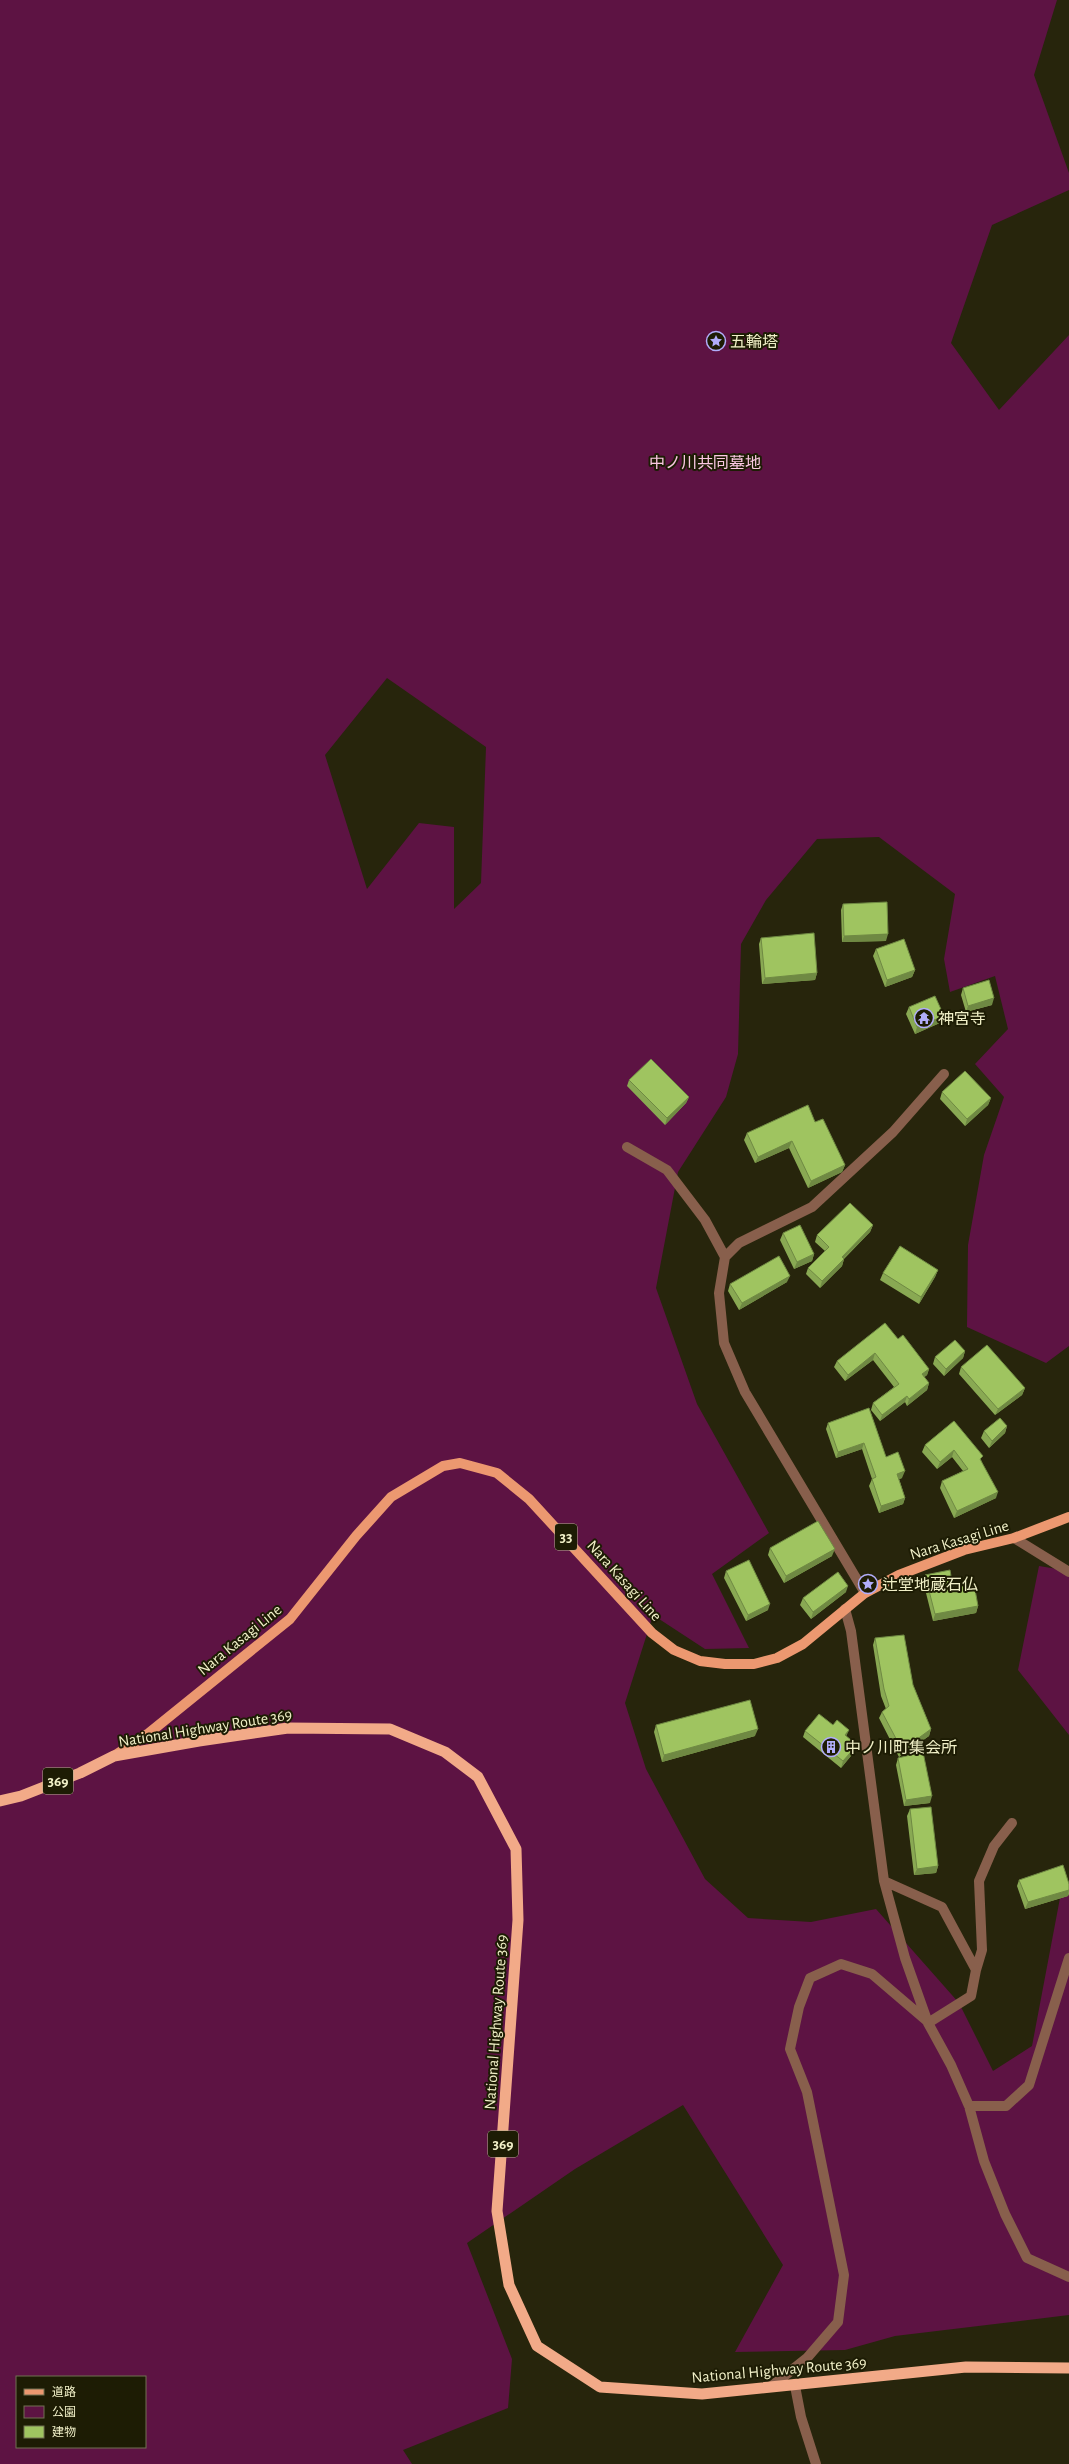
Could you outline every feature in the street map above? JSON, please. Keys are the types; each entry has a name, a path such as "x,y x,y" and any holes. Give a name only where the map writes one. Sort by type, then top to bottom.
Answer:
{"highway":[{"name":"National Highway Route 369","path":"0,1800 21,1796 80,1773 114,1756 199,1741 288,1728 390,1729 445,1752 478,1778 516,1849 517,1928 497,2210 509,2285 536,2346 600,2387 702,2394 773,2385 795,2386 966,2367 1069,2368"}],"main road":[{"name":"Nara Kasagi Line","path":"114,1756 149,1733 290,1619 356,1536 391,1497 443,1466 460,1463 497,1473 529,1499 652,1633 674,1650 700,1661 754,1664 777,1658 803,1644 865,1593 918,1566 964,1550 1014,1538 1069,1517"}],"street":[{"path":"865,1593 745,1392 724,1343 719,1293 725,1257 739,1244 812,1207 893,1132 944,1074"},
{"path":"628,1147 667,1170 705,1220 725,1257"},
{"path":"1014,1538 1069,1572"},
{"path":"845,1609 851,1632 884,1882 905,1958 928,2023 951,2065 969,2106 984,2161 1005,2214 1027,2258 1069,2277"},
{"path":"928,2023 971,1996 982,1950 979,1881 994,1846 1012,1823"},
{"path":"884,1882 942,1907 976,1970"},
{"path":"969,2106 1006,2106 1029,2085 1069,1958"},
{"path":"773,2385 808,2358 838,2322 844,2275 807,2092 790,2049 799,2007 810,1978 841,1964 872,1974 928,2023"},
{"path":"795,2386 801,2417 816,2464"}],"green space":[{"name":"中ノ川共同墓地","path":"0,0 1057,0 1034,75 1069,173 1069,190 992,225 951,343 999,410 1069,335 1069,1346 1046,1363 967,1327 968,1245 984,1155 1004,1097 975,1064 1008,1029 995,976 950,992 944,959 955,894 879,837 817,839 766,900 741,944 738,1054 726,1097 678,1172 656,1288 697,1404 769,1533 712,1574 749,1648 705,1649 653,1615 625,1703 646,1769 705,1879 748,1918 811,1922 876,1909 959,2003 993,2071 1032,2046 1060,1898 1069,1888 1069,2315 895,2336 845,2350 735,2352 783,2265 683,2105 575,2169 467,2243 512,2359 508,2408 403,2450 412,2464 0,2464","holes":["387,678 486,747 481,883 454,909 454,827 419,823 367,889 325,755"]},
{"path":"1039,1566 1069,1571 1069,1735 1018,1670"}],"building":[{"path":"887,902 888,934 844,936 843,904"},
{"path":"814,933 817,973 765,978 761,938"},
{"path":"904,939 915,970 887,980 876,949"},
{"path":"989,980 994,998 968,1006 963,988"},
{"name":"神宮寺","path":"935,996 944,1016 917,1027 909,1007"},
{"path":"651,1059 689,1097 667,1118 629,1080"},
{"path":"965,1071 991,1098 967,1119 942,1092"},
{"path":"808,1105 815,1122 823,1119 845,1165 811,1181 792,1141 758,1157 747,1133"},
{"path":"850,1203 873,1225 842,1257 844,1259 822,1281 808,1268 829,1247 817,1235"},
{"path":"800,1225 814,1254 797,1262 783,1233"},
{"path":"900,1246 938,1270 921,1297 883,1273"},
{"path":"779,1256 790,1276 742,1303 730,1284"},
{"path":"885,1323 898,1339 903,1335 929,1369 922,1374 929,1383 909,1399 907,1396 882,1415 873,1403 899,1384 875,1353 848,1375 837,1361"},
{"path":"955,1340 965,1351 946,1369 935,1357"},
{"path":"987,1345 1025,1388 998,1409 961,1367"},
{"path":"869,1408 886,1457 898,1452 905,1471 897,1474 905,1498 881,1506 872,1479 876,1477 864,1443 838,1452 828,1423"},
{"path":"1000,1418 1007,1426 992,1441 984,1431"},
{"path":"954,1421 983,1456 980,1459 998,1492 957,1511 942,1481 968,1469 954,1450 940,1462 925,1445"},
{"path":"818,1521 835,1549 786,1576 770,1548"},
{"path":"749,1560 770,1604 748,1615 726,1571"},
{"path":"950,1570 953,1588 974,1584 978,1606 935,1614 925,1575"},
{"path":"838,1572 848,1586 813,1612 803,1598"},
{"path":"904,1635 913,1685 931,1729 902,1750 882,1712 889,1706 884,1689 875,1638"},
{"path":"750,1700 758,1729 664,1755 656,1725"},
{"name":"中ノ川町集会所","path":"819,1714 833,1725 837,1720 849,1730 845,1735 857,1745 843,1761 805,1731"},
{"path":"923,1752 932,1796 906,1800 898,1758"},
{"path":"931,1807 938,1866 917,1869 910,1809"},
{"path":"1063,1865 1069,1884 1069,1890 1028,1902 1019,1880"}],"place":[{"name":"五輪塔","path":"716,341"},
{"name":"神宮寺","path":"924,1018"},
{"name":"辻堂地蔵石仏","path":"868,1584"},
{"name":"中ノ川町集会所","path":"831,1747"}]}
